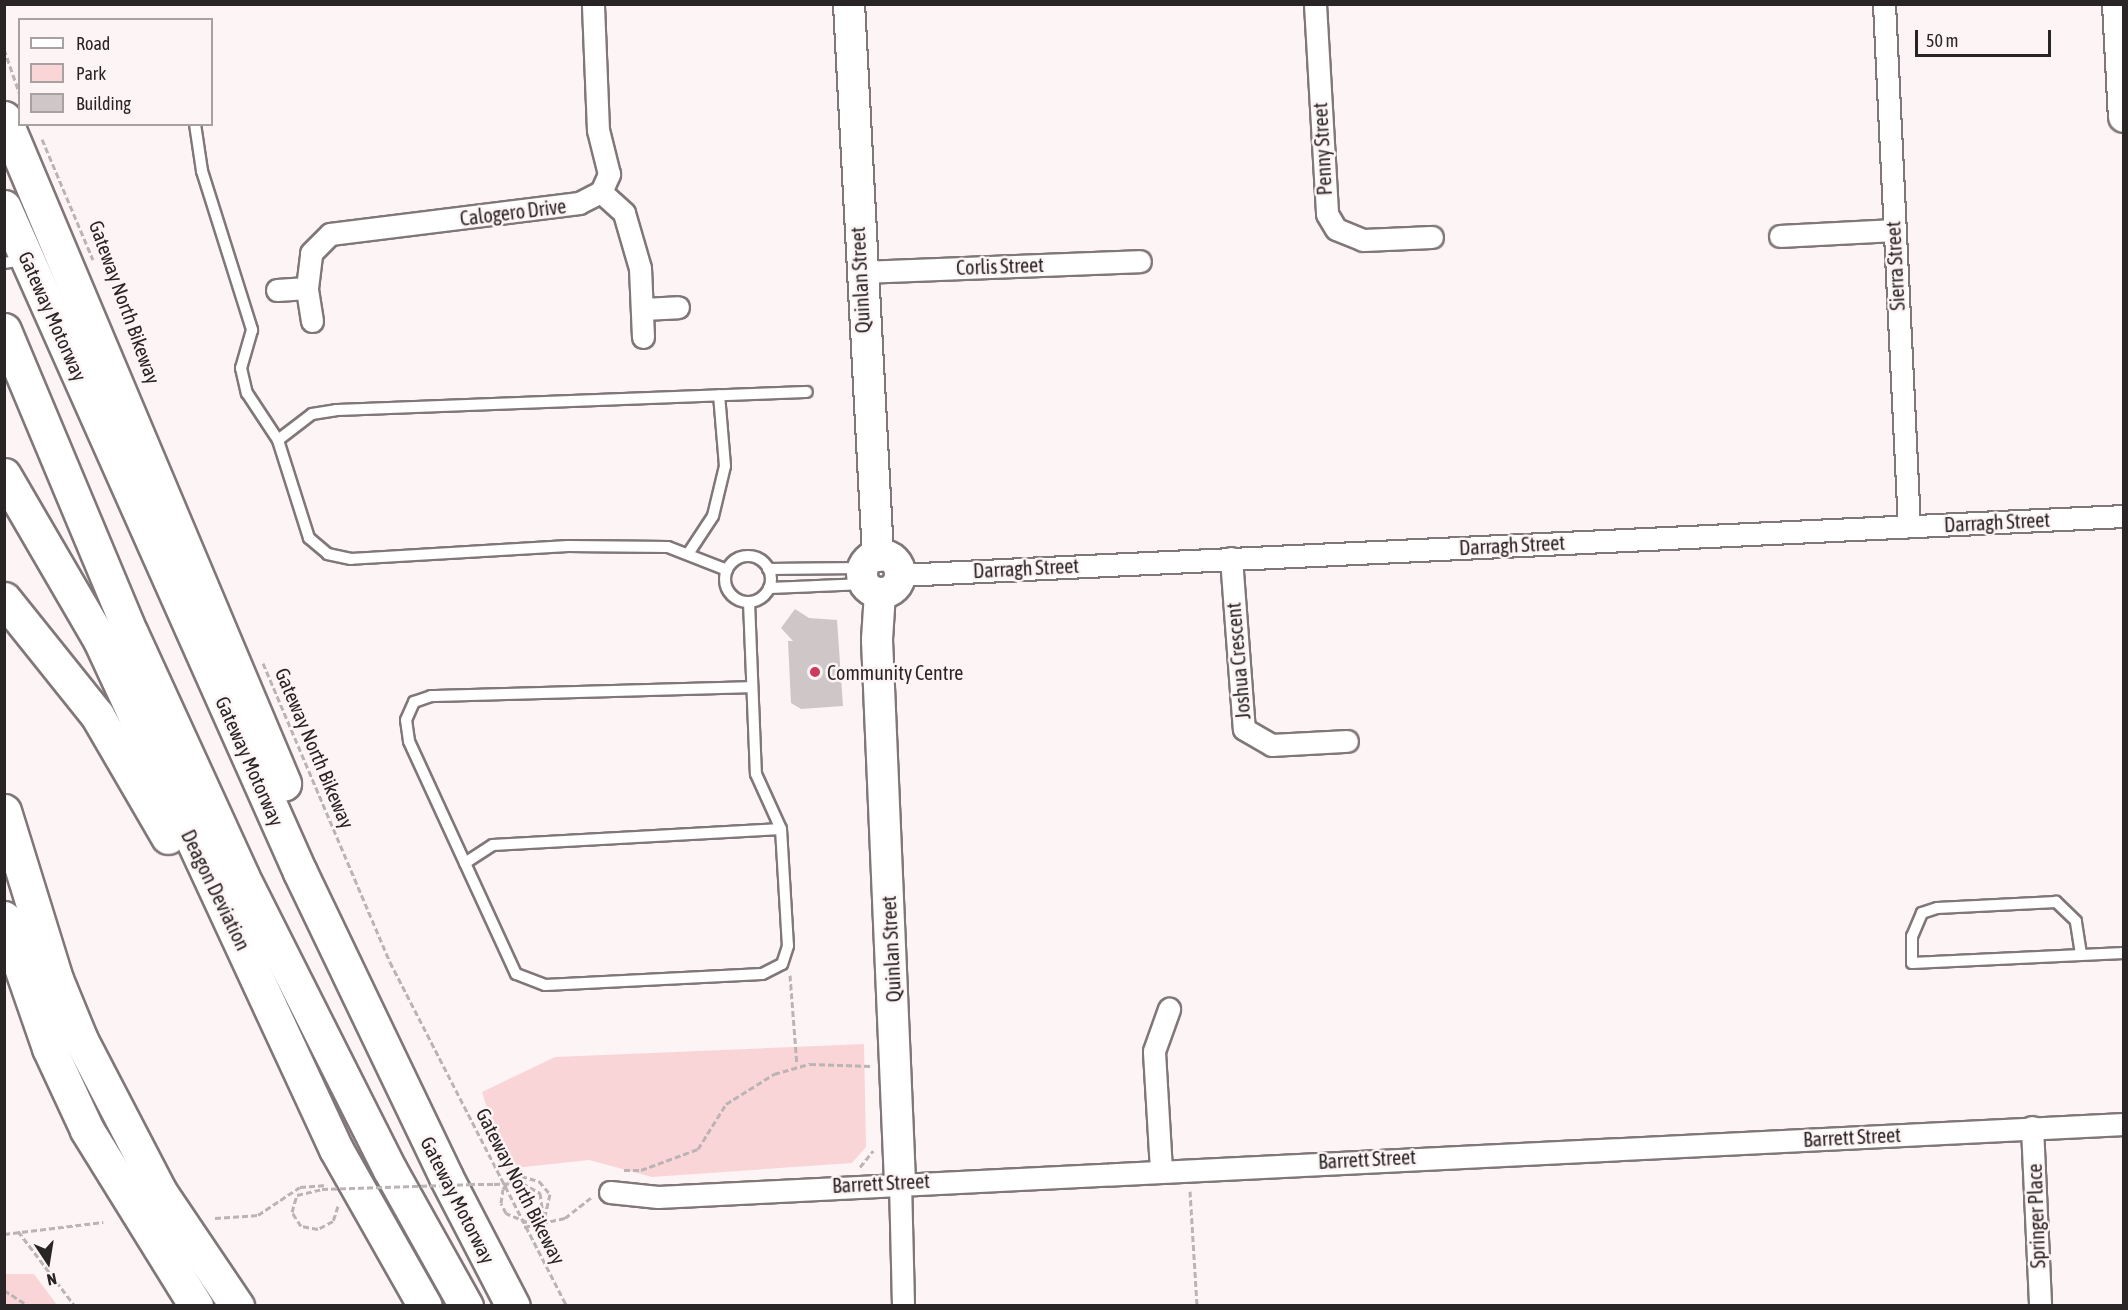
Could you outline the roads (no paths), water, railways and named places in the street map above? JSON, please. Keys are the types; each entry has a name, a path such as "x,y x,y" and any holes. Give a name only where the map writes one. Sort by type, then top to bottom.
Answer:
{"highway":[{"path":"4,118 297,814 300,872"},
{"name":"Gateway Motorway","path":"4,207 16,261 300,872 446,1178 513,1305"},
{"path":"4,330 131,633 242,876 390,1170 466,1305"},
{"name":"Deagon Deviation","path":"4,475 100,640 307,1088 425,1305"},
{"path":"4,599 97,715 131,770 307,1088"},
{"path":"4,811 56,979 81,1040 160,1192 237,1305"},
{"path":"4,918 49,1048 87,1130 196,1305"}],"street":[{"path":"593,4 598,130 609,174 601,192 624,213 640,268 643,336"},
{"name":"Quinlan Street","path":"849,4 860,272 877,575 877,640 900,1182 903,1305"},
{"name":"Penny Street","path":"1316,4 1327,214 1342,233 1363,240 1432,237"},
{"name":"Sierra Street","path":"1884,4 1909,526"},
{"path":"2118,4 2124,117"},
{"name":"Calogero Drive","path":"312,321 307,288 311,253 330,234 579,203 601,192"},
{"path":"1780,236 1894,230"},
{"name":"Corlis Street","path":"860,272 1140,261"},
{"path":"277,290 307,288"},
{"path":"643,309 678,307"},
{"name":"Darragh Street","path":"877,575 2124,516"},
{"name":"Joshua Crescent","path":"1231,558 1244,729 1272,745 1347,741"},
{"path":"1161,1170 1154,1051 1168,1009"},
{"name":"Barrett Street","path":"610,1192 658,1197 900,1182 2124,1124"},
{"name":"Springer Place","path":"2032,1127 2040,1305"}],"lane":[{"path":"195,126 202,171 252,330 242,368 247,393 278,440 309,538 328,554 351,559 568,546 668,547 727,570"},
{"path":"278,440 312,414 336,410 807,392"},
{"path":"688,554 713,516 725,466 719,395"},
{"path":"727,570 737,560 751,557 768,569 877,575"},
{"path":"768,569 769,588"},
{"path":"727,570 729,592 749,602"},
{"path":"749,602 769,588 877,575"},
{"path":"749,602 756,774 782,829 788,946 782,964 762,974 530,984 516,974 410,741 406,720 414,702 431,696 751,687"},
{"path":"465,863 493,845 782,829"},
{"path":"2081,954 2076,921 2056,902 1937,908 1922,913 1912,936 1912,963 2124,953"}],"place":[{"name":"Community Centre","path":"815,672"}]}
